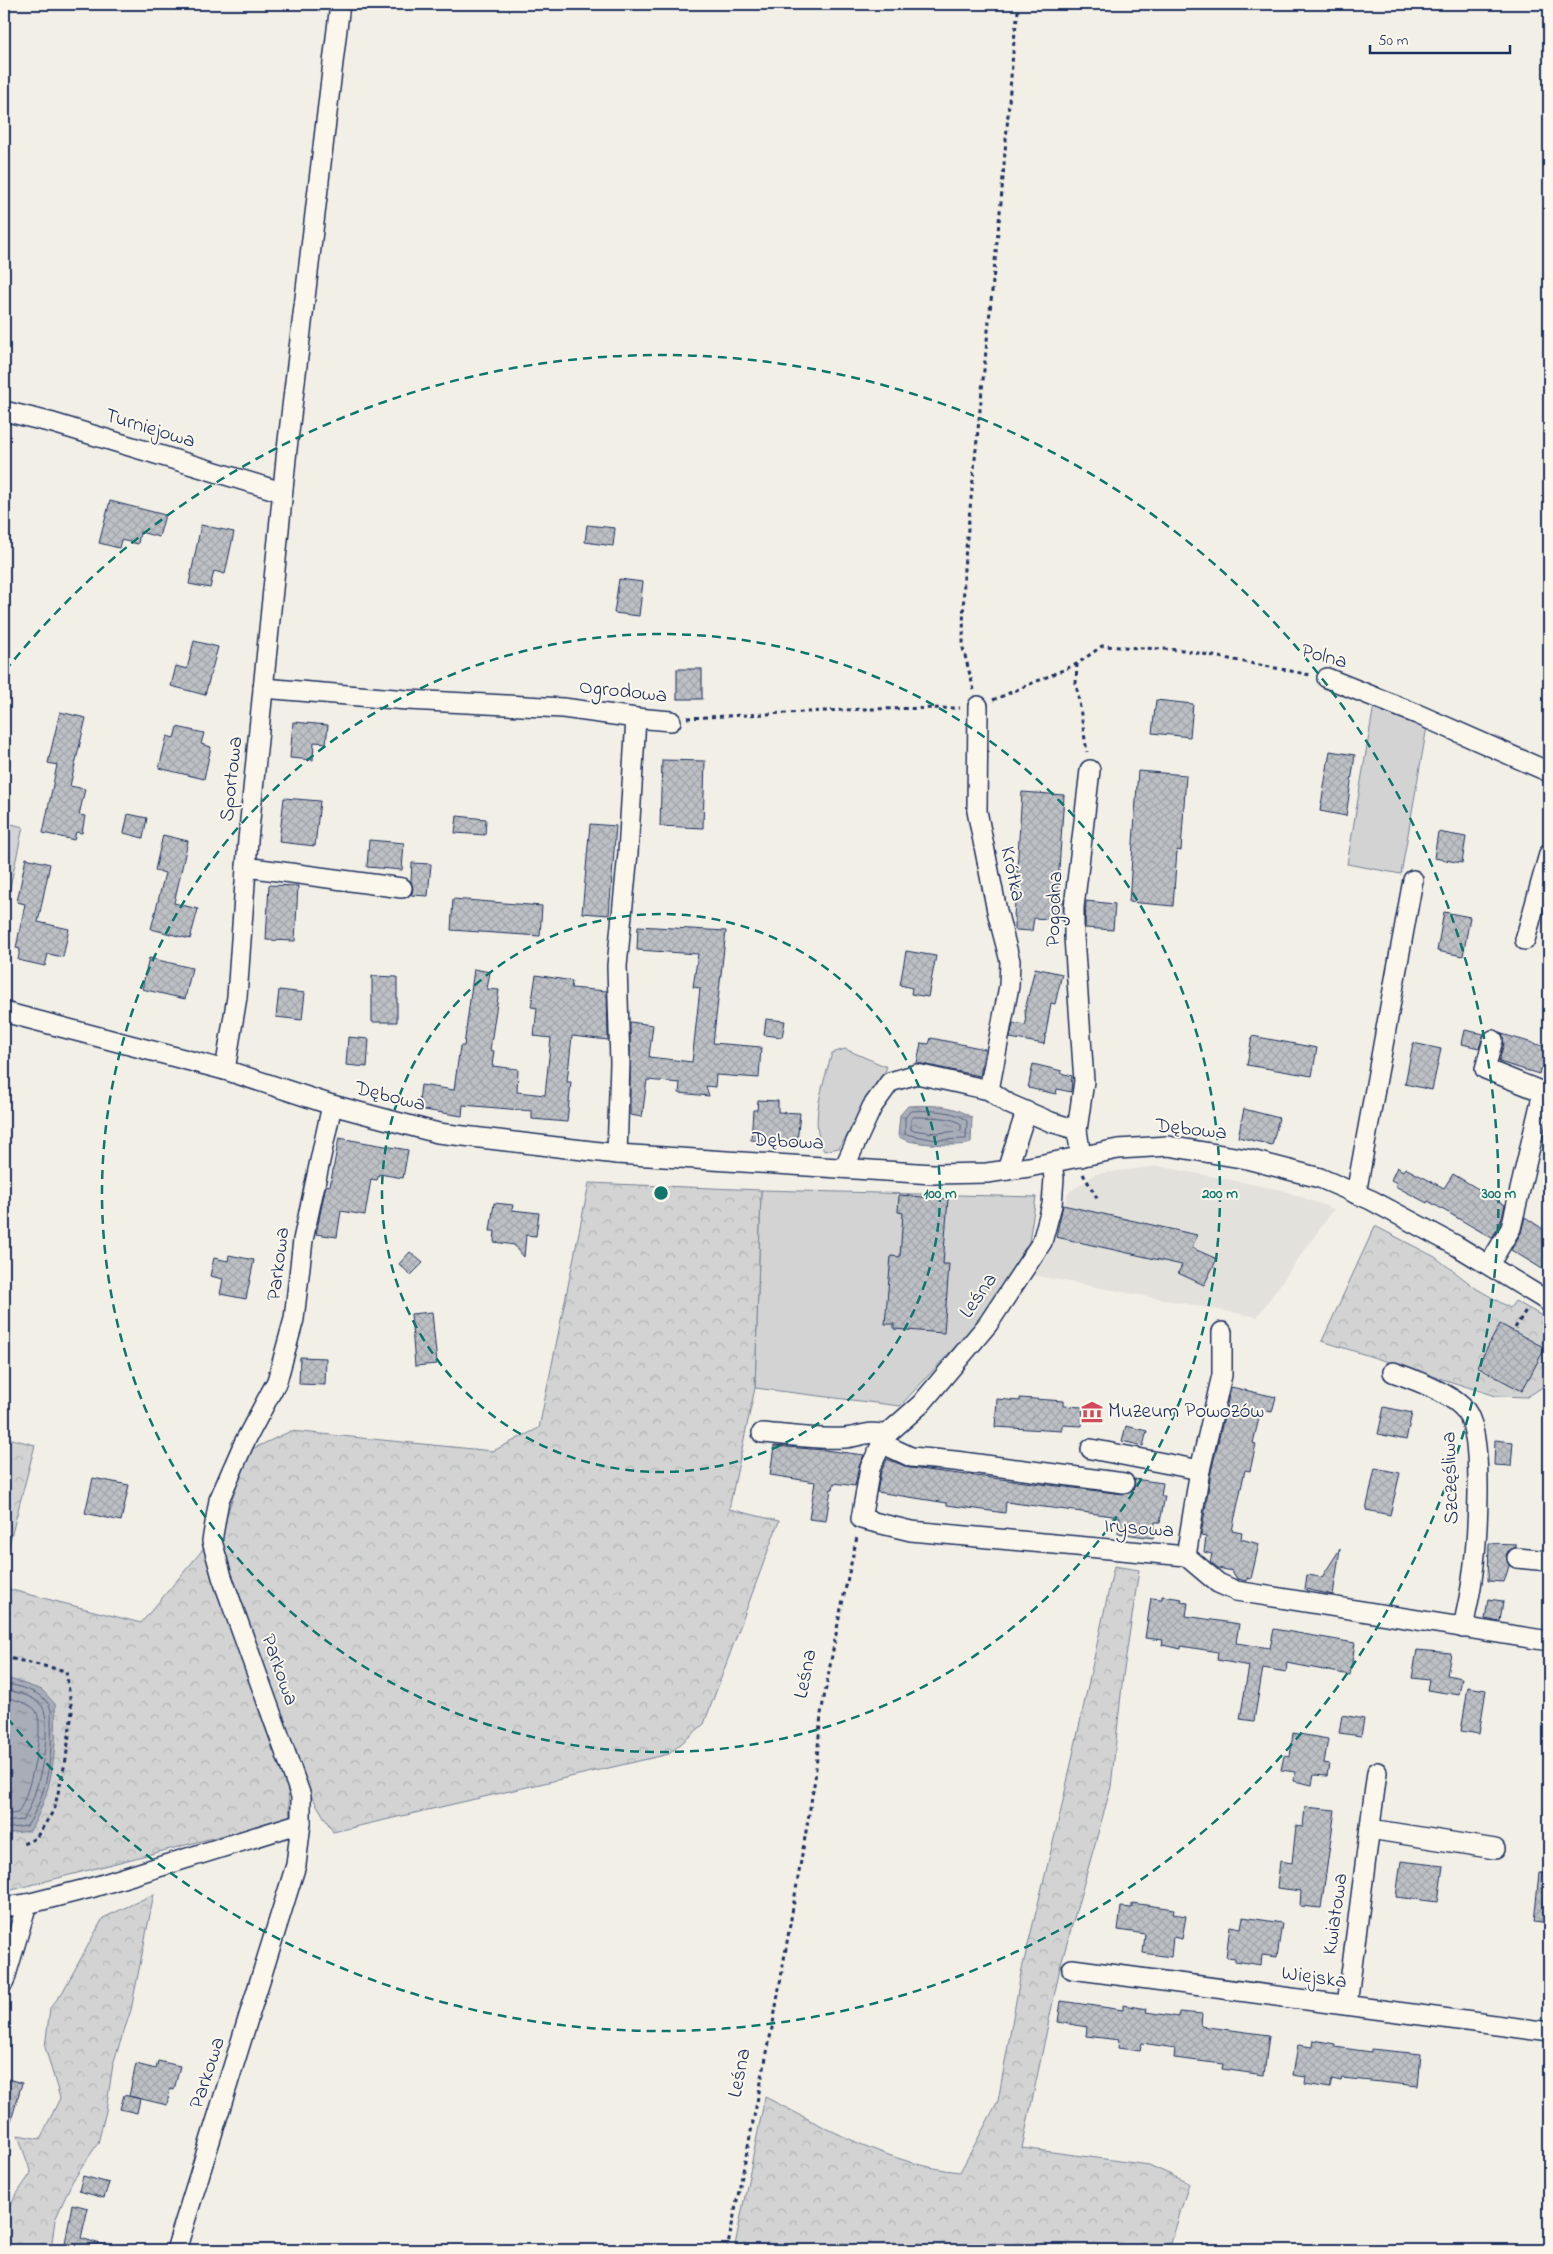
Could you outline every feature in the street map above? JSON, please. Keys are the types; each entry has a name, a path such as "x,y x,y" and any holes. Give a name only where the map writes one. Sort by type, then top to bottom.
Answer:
{"street":[{"name":"Sportowa","path":"225,1070 237,997 246,867 282,492 340,4"},
{"name":"Turniejowa","path":"4,411 53,423 282,492"},
{"name":"Polna","path":"1327,678 1417,714 1549,772"},
{"name":"Ogrodowa","path":"263,688 407,700 563,708 672,721"},
{"name":"Krótka","path":"978,706 977,811 995,903 1010,961 1009,986 989,1090"},
{"path":"617,1154 620,1063 617,966 628,853 636,718"},
{"name":"Pogodna","path":"1082,1165 1077,1130 1084,1081 1074,937 1074,907 1090,770"},
{"path":"1526,940 1549,854"},
{"path":"246,867 402,888"},
{"path":"1356,1194 1413,880"},
{"name":"Dębowa","path":"4,1012 225,1070 332,1105 438,1133 617,1154 933,1174 987,1173 1052,1163 1082,1165 1118,1149 1168,1146 1247,1160 1320,1178 1356,1194 1427,1229 1549,1302"},
{"path":"1489,1265 1511,1228 1546,1093 1486,1069 1493,1040"},
{"path":"844,1168 872,1108 890,1082 917,1074 989,1090 1009,1104 1026,1112 1077,1130"},
{"name":"Parkowa","path":"176,2250 296,1865 301,1824 301,1796 222,1577 212,1541 219,1500 244,1444 278,1381 294,1319 303,1240 332,1105"},
{"path":"1007,1170 1026,1112"},
{"name":"Leśna","path":"862,1519 870,1468 883,1439 921,1404 983,1331 1042,1242 1052,1205 1054,1178 1052,1163"},
{"path":"1186,1556 1200,1470 1222,1375 1222,1332"},
{"name":"Szczęśliwa","path":"1393,1372 1420,1381 1458,1402 1473,1422 1478,1493 1472,1580 1463,1628"},
{"path":"762,1433 819,1438 846,1438 875,1432 911,1457 955,1460 1124,1483"},
{"path":"1091,1449 1200,1470"},
{"name":"Irysowa","path":"862,1519 911,1531 1186,1556 1218,1583 1236,1591 1549,1641"},
{"path":"1517,1558 1549,1561"},
{"name":"Kwiatowa","path":"1347,2005 1377,1772"},
{"path":"4,1907 27,1904 102,1885 301,1824"},
{"path":"1370,1829 1495,1849"},
{"path":"4,1982 27,1904"},
{"name":"Wiejska","path":"1072,1969 1549,2032"}],"path":[{"path":"978,706 963,648 964,568 1019,4"},
{"name":"Polna","path":"978,706 1077,664 1102,646 1183,650 1327,678"},
{"path":"1077,664 1076,684 1090,770"},
{"name":"Ogrodowa","path":"672,721 700,716 864,709 949,710 978,706"},
{"path":"1082,1165 1099,1201"},
{"path":"1515,1328 1530,1305"},
{"name":"Leśna","path":"728,2250 776,2009 815,1779 821,1714 840,1613 862,1519"},
{"path":"4,1657 66,1671 72,1711 66,1759 54,1810 36,1838 21,1845"}],"shaded area":[{"path":"1158,1166 1282,1190 1334,1209 1257,1317 1032,1275 1055,1238 1068,1193 1095,1174"}],"green space":[{"path":"1374,705 1427,727 1401,874 1347,864"},
{"path":"4,822 23,827 4,915"},
{"path":"845,1049 887,1067 880,1084 839,1148 824,1151 819,1140 817,1128 819,1102 832,1053"},
{"path":"589,1183 761,1190 755,1388 729,1509 779,1521 704,1724 669,1754 333,1832 305,1785 219,1536 250,1450 291,1431 493,1451 539,1428"},
{"path":"761,1190 1036,1197 1029,1242 981,1319 900,1406 755,1388"},
{"path":"1375,1226 1435,1257 1477,1289 1510,1308 1515,1301 1546,1318 1549,1322 1549,1383 1527,1397 1496,1396 1322,1341"},
{"path":"4,1437 35,1445 4,1564"},
{"path":"205,1547 287,1780 290,1818 4,1892 4,1588 141,1623"},
{"path":"1114,1566 1139,1570 1123,1676 1111,1787 1060,1968 1022,2148 1149,2165 1189,2183 1169,2250 734,2250 765,2097 859,2144 909,2162 960,2172 998,2101 1021,1973 1061,1810"},
{"path":"154,1894 131,2010 113,2064 106,2111 98,2143 72,2182 55,2220 51,2250 4,2250 4,2213 31,2173 18,2135 40,2139 60,2098 45,2047 50,2008 62,1993 103,1918"}],"water":[{"path":"908,1106 942,1106 965,1113 972,1118 971,1143 959,1145 931,1144 909,1141 898,1136 900,1115"},
{"path":"4,1677 42,1690 55,1704 55,1738 49,1785 38,1816 30,1831 4,1834"}],"building":[{"path":"110,501 165,515 159,537 140,532 138,544 121,540 119,548 99,543"},
{"path":"201,525 234,532 225,574 214,571 210,588 189,584"},
{"path":"587,525 615,528 613,546 585,542"},
{"path":"619,579 643,582 639,616 614,613"},
{"path":"194,641 218,647 205,695 171,686 176,666 187,669"},
{"path":"677,669 702,669 702,699 677,699"},
{"path":"1156,700 1193,704 1190,737 1152,733"},
{"path":"60,712 86,718 70,786 85,789 79,815 85,816 82,833 76,832 74,840 43,833 57,765 48,763"},
{"path":"293,722 328,725 326,743 314,742 313,760 290,758"},
{"path":"177,727 204,733 201,744 211,747 204,779 159,768 167,736 174,738"},
{"path":"1330,751 1355,755 1346,816 1320,811"},
{"path":"662,760 705,761 703,828 660,826"},
{"path":"1138,771 1186,775 1181,851 1177,850 1173,906 1129,902"},
{"path":"1022,792 1064,795 1057,899 1064,899 1063,920 1034,918 1032,931 1015,930 1014,917"},
{"path":"284,798 320,801 315,846 279,842"},
{"path":"128,814 147,818 143,838 124,833"},
{"path":"457,816 486,819 485,835 455,833"},
{"path":"590,824 616,826 609,915 582,913"},
{"path":"1438,832 1466,837 1462,863 1434,858"},
{"path":"163,835 188,841 174,903 198,909 190,939 151,929 165,873 155,870"},
{"path":"369,840 404,843 402,870 367,867"},
{"path":"26,858 50,864 38,922 69,929 63,957 48,954 45,966 18,960 20,949 16,948 25,904 17,902"},
{"path":"412,863 431,864 428,896 411,895 413,889 411,881"},
{"path":"269,885 298,886 295,941 266,940"},
{"path":"453,899 542,906 540,936 451,930"},
{"path":"1086,901 1115,904 1113,930 1085,928"},
{"path":"1444,912 1470,917 1463,956 1437,951"},
{"path":"638,926 726,931 713,1043 761,1047 759,1078 716,1075 715,1087 706,1086 709,1096 679,1093 680,1083 647,1080 642,1117 630,1115 630,1022 653,1025 649,1057 692,1062 700,988 693,987 698,954 637,950"},
{"path":"906,951 936,956 928,997 911,994 912,988 900,985"},
{"path":"149,958 192,968 185,999 142,989"},
{"path":"1035,968 1062,974 1055,1004 1051,1003 1044,1044 1010,1038 1013,1023 1026,1025 1025,1010"},
{"path":"474,969 490,972 487,989 499,990 490,1050 494,1051 492,1066 518,1069 517,1092 545,1095 551,1038 534,1036 537,1008 531,1007 536,975 572,981 571,988 607,991 608,1040 572,1036 567,1082 571,1082 567,1122 532,1119 532,1111 463,1105 462,1116 418,1109 421,1085 454,1090 460,1046 464,1046"},
{"path":"372,976 397,977 397,1022 372,1022"},
{"path":"279,990 305,993 302,1020 276,1017"},
{"path":"766,1019 785,1021 782,1037 764,1035"},
{"path":"1465,1030 1484,1034 1479,1048 1462,1044"},
{"path":"1502,1034 1546,1047 1545,1053 1549,1054 1549,1072 1540,1070 1539,1074 1499,1062 1504,1043"},
{"path":"1252,1036 1317,1048 1312,1076 1247,1065"},
{"path":"348,1037 369,1039 367,1067 346,1065"},
{"path":"931,1038 985,1049 980,1076 917,1063 921,1043 929,1044"},
{"path":"1413,1043 1441,1049 1432,1090 1405,1084"},
{"path":"1033,1064 1062,1071 1061,1073 1072,1076 1071,1092 1057,1089 1056,1094 1028,1088"},
{"path":"758,1100 778,1101 778,1112 800,1113 797,1143 751,1140 753,1110 757,1110"},
{"path":"1244,1109 1279,1118 1272,1145 1238,1137"},
{"path":"339,1138 408,1150 403,1178 379,1174 377,1180 371,1179 365,1215 341,1211 337,1237 316,1234 326,1185 330,1186"},
{"path":"1397,1167 1403,1171 1405,1168 1444,1188 1453,1174 1505,1205 1500,1224 1492,1238 1428,1201 1427,1203 1395,1186 1397,1183 1391,1180"},
{"path":"899,1195 948,1199 943,1264 949,1264 944,1333 894,1329 894,1324 885,1324 891,1256 900,1257 903,1213 898,1212"},
{"path":"494,1203 513,1205 512,1210 539,1213 536,1236 526,1235 524,1257 514,1245 494,1242 495,1231 490,1231"},
{"path":"1063,1205 1197,1235 1192,1248 1217,1259 1204,1285 1178,1273 1182,1265 1056,1237"},
{"path":"1525,1217 1549,1233 1549,1273 1511,1250 1521,1233"},
{"path":"410,1252 423,1263 411,1275 399,1264"},
{"path":"229,1255 254,1260 246,1299 220,1294 223,1279 210,1276 214,1258 228,1261"},
{"path":"432,1312 437,1364 415,1366 411,1314"},
{"path":"1500,1324 1545,1348 1522,1391 1477,1367"},
{"path":"300,1357 326,1358 325,1385 299,1384"},
{"path":"1231,1387 1276,1397 1272,1412 1261,1410 1253,1443 1256,1444 1250,1471 1245,1470 1232,1531 1242,1533 1241,1539 1259,1544 1251,1579 1247,1578 1247,1581 1237,1579 1232,1571 1218,1568 1210,1562 1212,1554 1204,1552 1206,1537 1201,1536 1211,1472"},
{"path":"1020,1398 1064,1401 1064,1406 1083,1407 1082,1426 1062,1425 1062,1431 995,1427 997,1399 1020,1401"},
{"path":"1384,1407 1412,1413 1406,1440 1378,1434"},
{"path":"1126,1426 1147,1431 1143,1446 1122,1441"},
{"path":"1495,1440 1513,1442 1511,1466 1494,1465"},
{"path":"774,1446 864,1455 859,1466 855,1486 834,1483 833,1489 831,1489 826,1521 809,1519 815,1482 770,1475"},
{"path":"887,1459 910,1468 1123,1494 1133,1490 1135,1485 1134,1479 1163,1483 1161,1496 1165,1496 1160,1522 1155,1522 1153,1538 1118,1533 1120,1517 1006,1502 1005,1513 877,1492 881,1472"},
{"path":"1375,1468 1400,1473 1390,1515 1366,1510"},
{"path":"93,1478 129,1485 121,1521 85,1513"},
{"path":"1489,1543 1516,1544 1516,1547 1508,1551 1506,1556 1509,1566 1504,1582 1488,1581"},
{"path":"1340,1549 1333,1595 1305,1589 1307,1575 1322,1577"},
{"path":"1162,1596 1182,1599 1181,1602 1188,1603 1186,1616 1239,1624 1236,1643 1270,1648 1274,1629 1355,1643 1350,1675 1287,1663 1286,1672 1263,1668 1254,1721 1240,1719 1249,1666 1217,1660 1218,1652 1181,1646 1181,1649 1162,1645 1163,1640 1145,1638 1151,1598 1162,1599"},
{"path":"1488,1599 1503,1601 1500,1622 1485,1619"},
{"path":"1417,1650 1451,1653 1447,1675 1462,1678 1459,1695 1427,1690 1429,1680 1412,1678"},
{"path":"1468,1687 1486,1690 1479,1734 1461,1731"},
{"path":"1342,1715 1364,1719 1361,1736 1339,1733"},
{"path":"1293,1733 1328,1739 1324,1763 1329,1764 1327,1776 1314,1775 1312,1785 1294,1781 1295,1772 1281,1770 1284,1756 1290,1757"},
{"path":"1305,1807 1335,1810 1321,1908 1300,1906 1301,1891 1277,1888 1280,1861 1292,1863 1296,1826 1303,1827"},
{"path":"1401,1861 1443,1866 1438,1902 1396,1897"},
{"path":"1539,1873 1549,1874 1549,1924 1534,1922"},
{"path":"1132,1903 1174,1909 1173,1914 1186,1916 1182,1939 1173,1937 1171,1957 1143,1953 1145,1934 1118,1930 1121,1907 1132,1908"},
{"path":"1243,1917 1282,1923 1277,1957 1262,1955 1261,1965 1235,1961 1235,1958 1226,1957 1230,1926 1241,1928"},
{"path":"1061,2001 1123,2010 1123,2005 1147,2009 1146,2012 1179,2017 1179,2012 1202,2014 1201,2026 1269,2035 1264,2075 1222,2069 1223,2064 1174,2058 1175,2048 1142,2043 1140,2051 1118,2048 1119,2040 1086,2036 1087,2027 1058,2022"},
{"path":"1314,2040 1335,2044 1335,2047 1371,2052 1371,2049 1421,2054 1418,2086 1342,2078 1341,2081 1332,2079 1330,2088 1305,2084 1306,2077 1293,2075 1298,2045 1313,2047"},
{"path":"158,2061 180,2066 174,2090 170,2089 167,2105 129,2096 136,2064 156,2069"},
{"path":"4,2078 22,2083 8,2131 4,2130"},
{"path":"124,2095 140,2099 137,2113 120,2109"},
{"path":"83,2176 109,2183 104,2198 79,2191"},
{"path":"72,2204 88,2208 81,2238 110,2247 110,2250 64,2250"}],"place":[{"name":"Muzeum Powozów","path":"1092,1412"}]}
